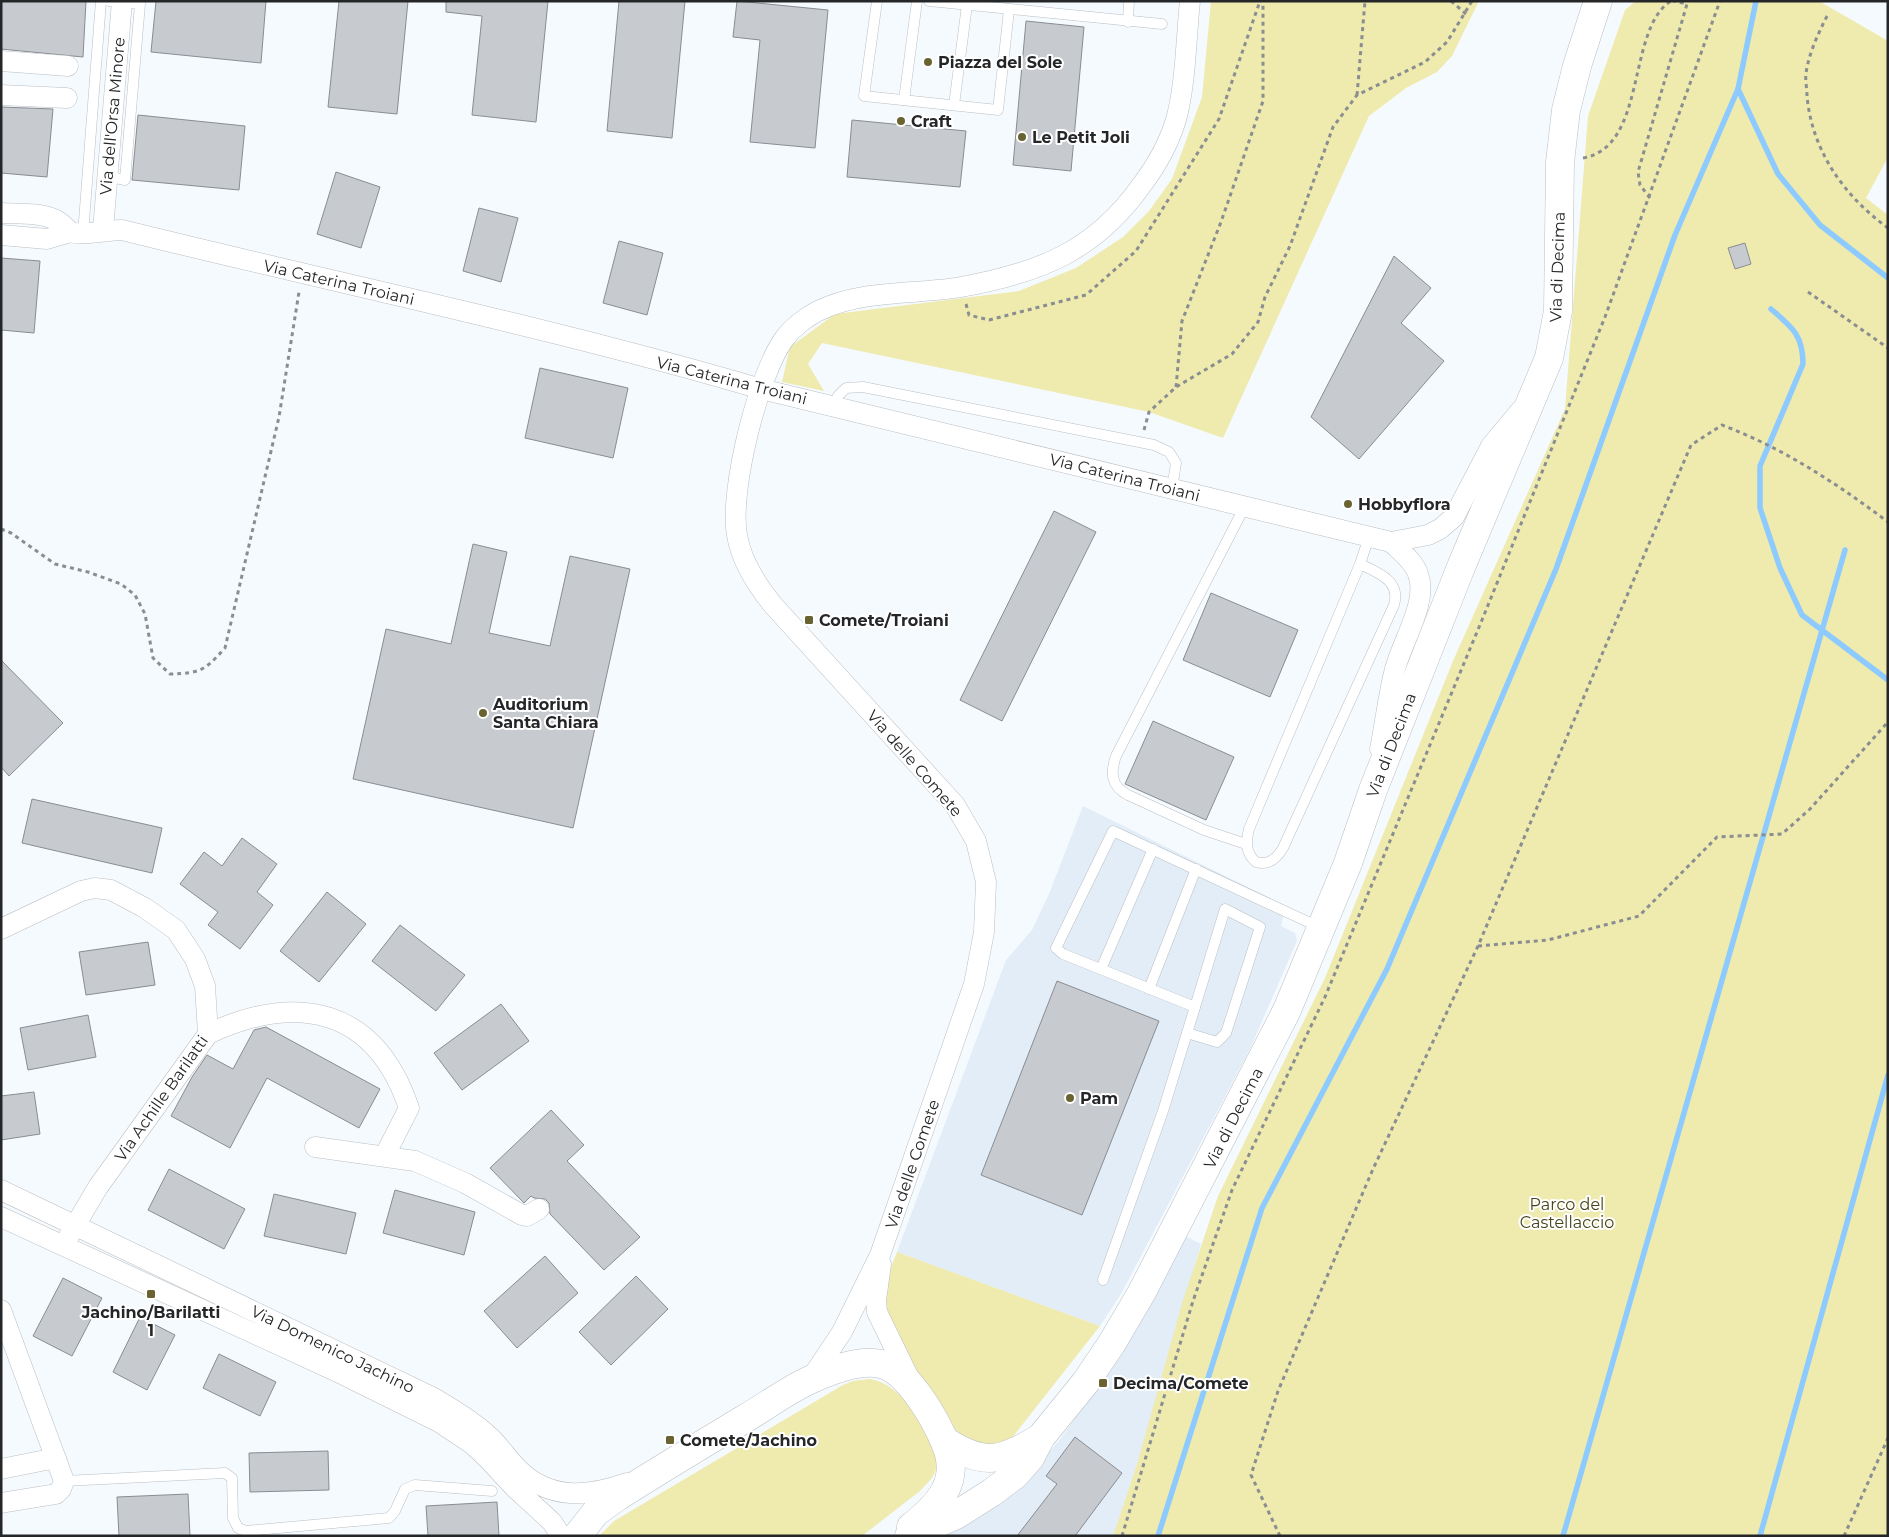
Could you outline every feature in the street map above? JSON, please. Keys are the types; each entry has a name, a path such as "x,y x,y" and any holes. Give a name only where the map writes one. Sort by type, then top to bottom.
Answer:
{"street":[{"name":"Via delle Comete","path":"577,1536 596,1512 652,1474 810,1380 842,1332 880,1255 974,984 984,932 986,882 976,841 950,799 773,604 753,578 743,558 736,534 738,483 761,389 770,362 784,339 816,312 862,298 960,287 1024,271 1072,252 1104,229 1140,189 1157,163 1168,141 1179,102 1190,1"},
{"name":"Via dell'Orsa Minore","path":"103,230 101,170 118,2"},
{"name":"Via di Decima","path":"909,1536 946,1520 991,1493 1024,1466 1041,1437 1098,1364 1145,1288 1272,1043 1348,863 1373,790 1461,567 1549,358 1558,311 1560,162 1566,110 1573,81 1598,2"},
{"path":"1,61 68,66"},
{"path":"1,95 67,98"},
{"path":"1,213 44,216 58,221 77,233"},
{"name":"Via Caterina Troiani","path":"1,236 46,239 77,233 122,230 660,361 761,389 1391,542 1428,536 1454,517 1491,446 1534,395"},
{"path":"1373,790 1394,671 1418,607 1420,590 1420,579 1415,567 1391,542"},
{"name":"Via Achille Barilatti","path":"1,929 80,891 101,888 115,892 162,919 176,930 189,947 205,986 208,1034 98,1187 64,1245"},
{"path":"208,1034 253,1016 290,1012 319,1014 357,1032 375,1046 390,1064 409,1108 385,1155"},
{"path":"315,1147 385,1155 429,1166 478,1190 522,1215 527,1216 539,1209"},
{"name":"Via Domenico Jachino","path":"1,1190 356,1360 447,1406 490,1437 518,1469 542,1487 561,1493 591,1493 610,1489 652,1474"},
{"name":"Via Domenico Jachino","path":"1,1217 344,1375 450,1428 488,1458 515,1488 552,1522 561,1536"},
{"name":"Via delle Comete","path":"880,1255 881,1271 876,1300 878,1312 916,1392"},
{"path":"1,1310 64,1481 62,1489 56,1494 1,1503"},
{"path":"810,1380 852,1365 871,1363 888,1366 898,1372 916,1392 945,1441 952,1468 946,1490 933,1508 900,1536"},
{"name":"Via di Decima","path":"945,1441 964,1454 985,1458 1012,1454 1041,1437"},
{"path":"1,1469 56,1458"}],"lane":[{"path":"77,233 101,170 101,1"},
{"path":"877,1 864,96 998,110 1009,10"},
{"path":"904,100 918,1"},
{"path":"929,1 967,5 995,5 1009,10 1162,24"},
{"path":"1128,1 1128,22"},
{"path":"954,105 967,5"},
{"path":"835,406 838,396 846,388 863,387 1154,445 1162,447 1173,457 1176,468 1172,489"},
{"path":"1245,506 1116,756 1112,774 1115,784 1128,795 1204,830 1246,844"},
{"path":"1360,564 1383,576 1393,585 1396,594 1391,612 1280,854 1266,863 1256,862 1249,855 1246,844 1249,829 1370,537"},
{"path":"1195,1008 1063,954 1056,948 1113,830 1321,928"},
{"path":"1101,969 1153,849"},
{"path":"1149,989 1196,870"},
{"path":"1103,1280 1163,1111 1225,909 1260,927 1226,1033 1217,1042 1187,1033"},
{"path":"64,1481 225,1473 232,1478 233,1518 238,1528 246,1531 389,1518 393,1515 404,1489 416,1485 492,1491"}],"path":[{"path":"1176,387 1182,321 1221,222 1263,101 1263,1"},
{"path":"1356,95 1365,1"},
{"path":"1451,1 1466,14"},
{"path":"1149,412 1176,387 1232,354 1258,322 1265,297 1290,246 1333,127 1356,95 1425,62 1447,42 1466,14 1472,1"},
{"path":"1560,162 1593,157 1613,142 1624,122 1652,24 1661,8 1672,1 1687,4 1638,172 1640,185 1650,198"},
{"path":"1122,1536 1193,1301 1232,1190 1325,997 1602,326 1720,1"},
{"path":"1827,16 1815,40 1806,74 1809,110 1822,153 1842,186 1888,228"},
{"path":"1,528 55,564 88,572 121,584 135,595 145,614 153,658 170,674 194,674 209,666 225,648 279,417 301,274"},
{"path":"1808,292 1888,348"},
{"path":"1280,1536 1251,1475 1278,1391 1373,1169 1478,946 1691,445 1722,425 1762,441 1841,487 1888,522"},
{"path":"1478,946 1548,940 1639,916 1716,837 1782,834 1810,809 1888,722"},
{"path":"1844,1536 1888,1438"}],"shaded area":[{"path":"1083,806 1286,906 1281,926 1295,933 1297,941 1249,1051 1121,1294 1100,1326 897,1252 1006,960 1032,930 1049,894"},
{"path":"1185,1236 1201,1244 1137,1464 1113,1536 941,1536 1018,1490 1061,1438 1113,1363"}],"green space":[{"path":"1211,1 1479,1 1452,56 1437,72 1406,88 1369,116 1223,438 1149,412 822,343 808,364 824,391 782,382 790,347 835,314 1019,291 1076,268 1123,237 1149,211 1172,179 1202,97"},
{"name":"Parco del Castellaccio","path":"1636,1 1819,1 1888,41 1888,157 1866,198 1888,215 1888,1536 1113,1536 1137,1464 1183,1300 1218,1196 1325,978 1453,661 1565,409 1588,116 1625,10"},
{"path":"897,1252 1100,1326 1008,1443 970,1445 944,1415 914,1370 891,1323 885,1302 885,1285"},
{"path":"870,1379 894,1390 914,1412 929,1438 939,1464 932,1478 920,1491 862,1536 599,1536 614,1521 843,1385 853,1381"}],"building":[{"path":"1,1 86,1 83,57 1,49"},
{"path":"156,1 266,1 261,63 151,52"},
{"path":"339,1 408,1 397,114 328,107"},
{"path":"446,1 548,1 536,122 472,115 482,16 446,12"},
{"path":"619,1 685,1 672,138 607,131"},
{"path":"737,1 828,10 815,148 750,142 760,40 733,37"},
{"path":"1026,21 1084,27 1071,171 1013,165"},
{"path":"1,107 53,109 47,177 1,173"},
{"path":"138,115 245,126 239,190 132,180"},
{"path":"852,120 966,131 960,187 847,177"},
{"path":"336,172 380,187 361,248 317,234"},
{"path":"479,208 518,218 501,282 463,271"},
{"path":"619,241 663,253 647,315 603,303"},
{"path":"1745,243 1751,264 1735,269 1728,248"},
{"path":"1394,256 1431,288 1401,323 1444,361 1359,459 1311,417"},
{"path":"1,258 40,261 34,333 1,330"},
{"path":"540,368 628,388 613,458 525,438"},
{"path":"1054,511 1096,532 1002,721 960,700"},
{"name":"Auditorium Santa Chiara","path":"473,544 507,552 489,633 550,646 570,556 630,569 573,828 353,779 386,629 451,644"},
{"path":"1211,593 1298,630 1270,697 1183,660"},
{"path":"1,660 63,723 9,776 1,767"},
{"path":"1153,721 1234,757 1206,820 1125,784"},
{"path":"32,799 162,828 152,873 22,843"},
{"path":"242,838 277,864 257,892 273,905 240,949 208,925 218,912 180,884 204,852 222,866"},
{"path":"327,892 366,924 319,982 280,951"},
{"path":"400,925 465,975 436,1011 372,961"},
{"path":"148,942 155,985 86,995 79,952"},
{"name":"Pam","path":"1057,981 1159,1021 1082,1215 981,1175"},
{"path":"501,1004 529,1041 462,1090 434,1053"},
{"path":"88,1015 96,1057 28,1070 20,1028"},
{"path":"266,1027 380,1089 359,1128 267,1078 230,1148 171,1116 192,1077 207,1055 233,1069 254,1030"},
{"path":"34,1092 40,1134 1,1140 1,1096"},
{"path":"551,1110 584,1145 567,1161 640,1237 604,1270 550,1214 549,1203 545,1199 531,1196 524,1203 490,1168"},
{"path":"169,1169 245,1209 224,1249 148,1210"},
{"path":"395,1190 475,1212 464,1255 383,1233"},
{"path":"274,1194 356,1213 346,1254 264,1236"},
{"path":"545,1256 578,1293 517,1348 484,1311"},
{"path":"636,1276 668,1309 611,1365 579,1332"},
{"path":"63,1278 102,1298 72,1356 33,1336"},
{"path":"140,1317 175,1335 147,1390 113,1372"},
{"path":"219,1354 276,1382 260,1416 203,1388"},
{"path":"1075,1437 1122,1473 1075,1536 1017,1536 1057,1484 1046,1476"},
{"path":"328,1451 329,1490 250,1492 249,1453"},
{"path":"188,1494 190,1536 119,1536 117,1497"},
{"path":"497,1502 499,1536 428,1536 426,1506"}],"waterway":[{"path":"1158,1536 1262,1208 1387,969 1556,569 1675,235 1738,89 1756,1"},
{"path":"1738,89 1778,174 1820,225 1888,278"},
{"path":"1771,309 1795,332 1801,346 1803,364 1760,466 1760,508 1780,568 1802,615 1888,680"},
{"path":"1563,1536 1845,550"},
{"path":"1760,1536 1888,1075"}],"place":[{"name":"Piazza del Sole","path":"928,62"},
{"name":"Craft","path":"901,121"},
{"name":"Le Petit Joli","path":"1022,137"},
{"name":"Hobbyflora","path":"1348,504"},
{"name":"Comete/Troiani","path":"809,620"},
{"name":"Auditorium Santa Chiara","path":"483,713"},
{"name":"Pam","path":"1070,1098"},
{"name":"Jachino/Barilatti 1","path":"151,1294"},
{"name":"Decima/Comete","path":"1103,1383"},
{"name":"Comete/Jachino","path":"670,1440"}]}
